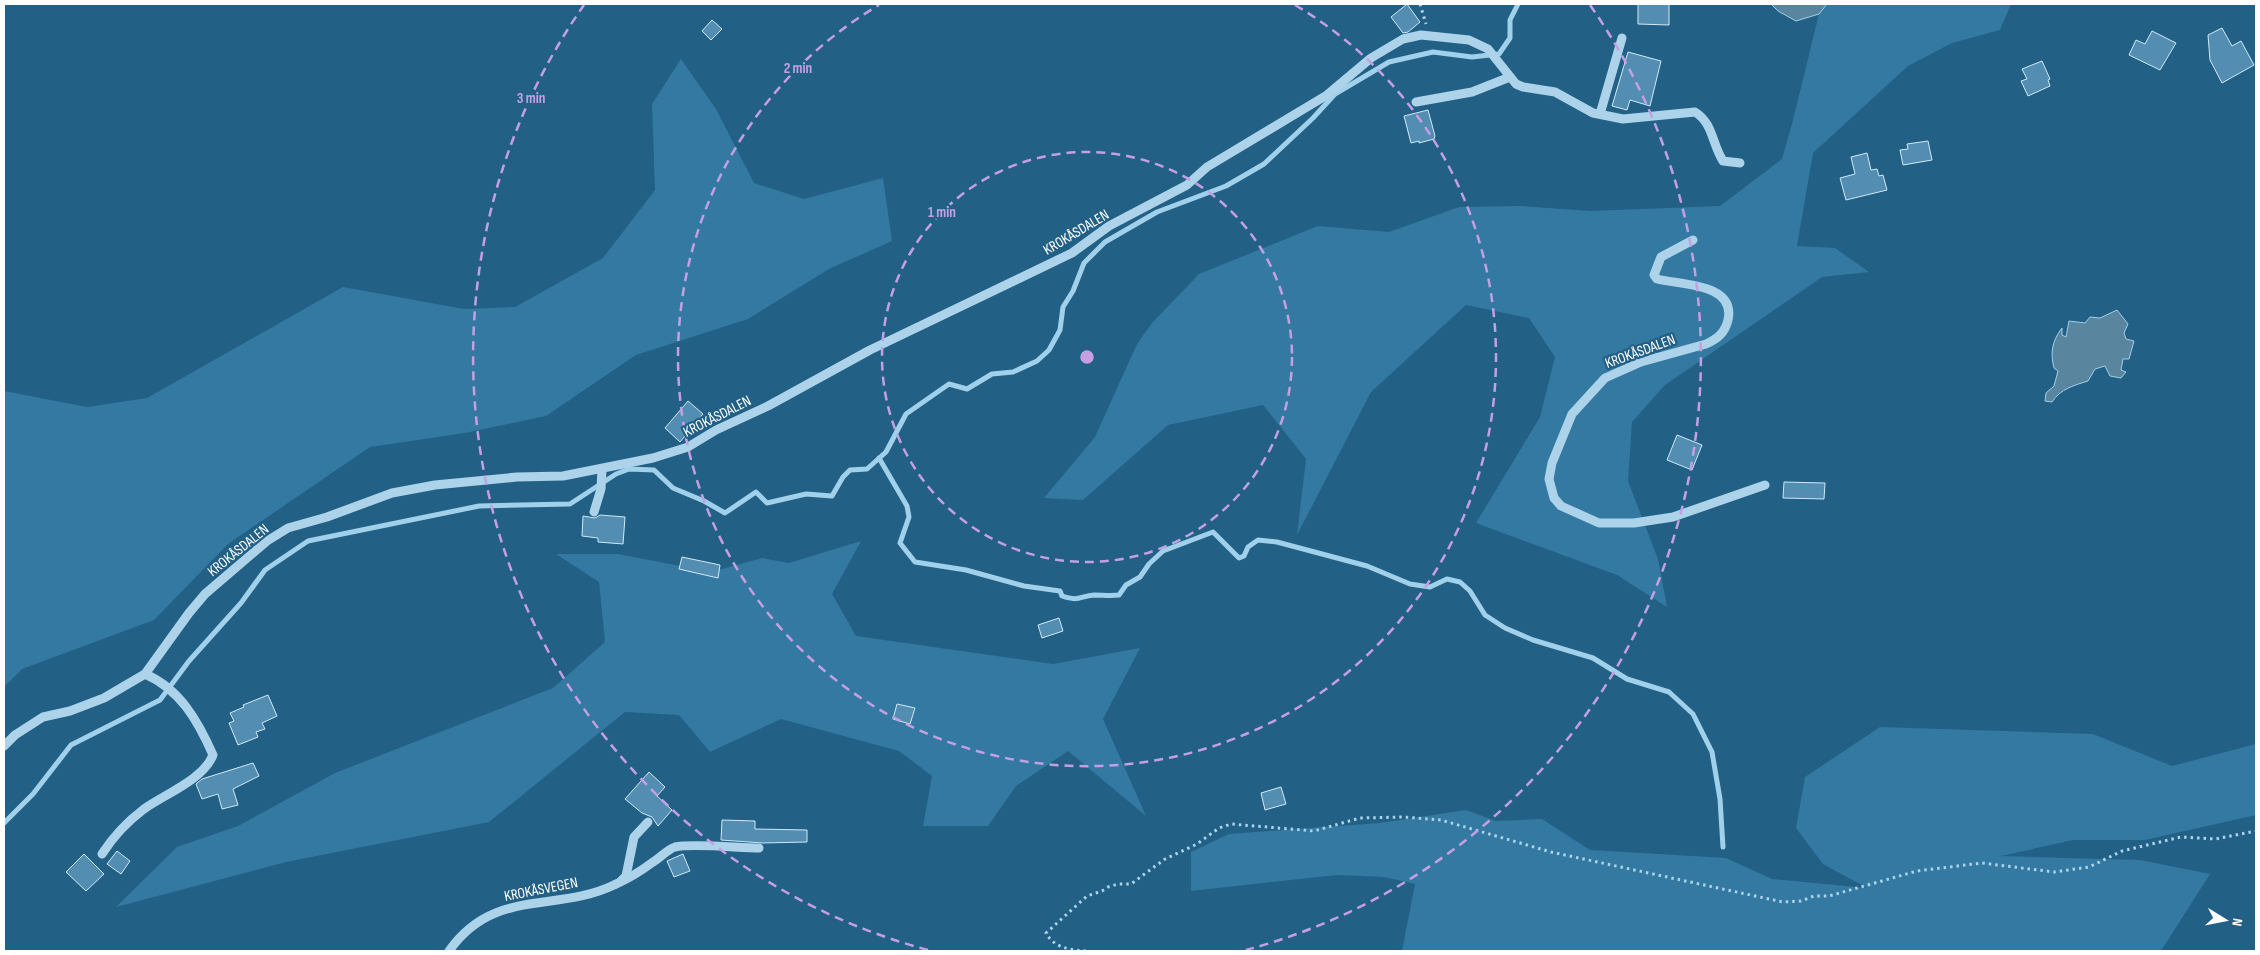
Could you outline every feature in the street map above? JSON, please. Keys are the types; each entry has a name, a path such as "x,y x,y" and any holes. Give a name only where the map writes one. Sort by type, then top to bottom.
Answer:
{"street":[{"name":"KROKÅSDALEN","path":"4,746 15,735 44,717 70,711 104,698 146,674 189,613 205,594 267,541 288,528 327,517 384,494 435,485 517,477 563,476 653,458 688,447 716,430 768,406 878,346 1072,253 1110,226 1187,185 1208,167 1327,96 1371,58 1404,39 1427,35 1469,40 1481,45 1497,58 1510,77 1523,87 1555,92 1593,113 1623,120 1695,112 1709,124 1716,150 1723,161 1740,163"},
{"path":"1600,114 1622,38"},
{"path":"1416,102 1472,92 1510,77"},
{"name":"KROKÅSDALEN","path":"1693,240 1661,257 1654,275 1657,279 1708,289 1721,295 1727,301 1729,307 1726,327 1715,340 1641,362 1605,378 1572,414 1552,463 1548,479 1554,498 1561,506 1599,523 1634,523 1674,517 1765,485"},
{"path":"594,512 601,489 602,469"},
{"path":"102,854 131,820 146,808 189,782 213,758 203,733 180,697 162,682 146,674"},
{"path":"621,882 626,876 634,837 648,822"},
{"name":"KROKÅSVEGEN","path":"449,951 463,934 476,924 497,913 528,904 603,890 642,871 675,847 759,848"}],"path":[{"path":"1420,4 1426,22 1427,35"},
{"path":"1086,951 1068,949 1050,941 1046,933 1087,896 1102,892 1108,887 1118,884 1130,884 1166,859 1197,844 1219,828 1231,824 1314,830 1360,818 1404,817 1440,820 1551,852 1783,902 1800,901 1814,896 1820,898 1829,896 1917,871 1982,863 2054,872 2089,867 2122,851 2181,837 2215,839 2256,831"}],"shaded area":[{"path":"1771,4 1827,4 1819,14 1796,21 1778,11"},
{"path":"1827,4 2011,4 2000,30 1952,43 1908,66 1813,153 1797,246 1835,248 1869,272 1822,277 1665,385 1632,422 1628,481 1658,559 1667,607 1617,575 1476,523 1540,417 1555,357 1529,318 1466,305 1371,392 1297,535 1306,459 1263,405 1168,425 1083,500 1044,498 1095,437 1137,344 1152,323 1199,274 1318,226 1389,232 1459,207 1521,206 1590,211 1720,206 1782,159 1819,14"},
{"path":"681,59 716,109 754,183 804,199 883,178 892,241 829,269 748,319 636,355 546,416 465,433 370,447 228,544 154,620 22,669 4,687 4,391 87,407 147,398 343,287 464,309 515,307 603,258 655,190 652,104"},
{"path":"2117,310 2128,324 2124,333 2126,339 2134,341 2129,359 2123,359 2121,370 2126,372 2121,378 2110,376 2105,366 2095,369 2088,381 2063,391 2052,402 2045,401 2046,393 2054,386 2058,371 2054,368 2052,352 2054,342 2062,328 2062,335 2066,337 2069,321 2085,323 2090,317 2100,318"},
{"path":"861,541 832,594 856,636 1053,664 1140,648 1103,719 1146,816 1068,751 1016,786 988,826 923,826 932,776 899,751 781,719 710,752 679,715 625,712 489,822 286,862 116,907 177,847 238,826 335,773 553,688 605,642 599,582 556,554 618,554 711,572 762,558 789,563"},
{"path":"1880,727 2093,734 2172,766 2256,744 2256,815 2145,840 2073,840 2001,856 2140,860 2210,874 2161,951 1402,951 1415,884 1384,877 1337,875 1191,891 1191,852 1229,834 1380,823 1466,810 1496,821 1542,819 1590,850 1726,858 1772,879 1867,888 1823,864 1796,828 1805,777"}],"building":[{"path":"1407,4 1420,22 1408,32 1403,33 1391,17"},
{"path":"1638,4 1669,4 1669,25 1638,24"},
{"path":"712,20 722,29 711,40 702,31"},
{"path":"2222,28 2232,46 2241,41 2254,65 2222,83 2210,60 2208,35"},
{"path":"2152,31 2176,43 2160,70 2129,55 2136,40 2145,44"},
{"path":"1628,52 1661,61 1650,106 1630,100 1627,110 1612,106"},
{"path":"2042,61 2050,79 2048,80 2050,86 2028,96 2021,81 2027,79 2022,69"},
{"path":"1428,110 1435,136 1434,139 1411,143 1404,116"},
{"path":"1928,141 1932,160 1903,165 1900,150 1908,149 1907,144"},
{"path":"1867,153 1871,170 1877,169 1879,176 1883,175 1887,190 1846,200 1840,178 1855,174 1851,157"},
{"path":"688,401 703,414 680,442 665,428"},
{"path":"1677,435 1702,445 1692,470 1667,460"},
{"path":"1784,482 1825,483 1824,499 1783,498"},
{"path":"600,515 625,517 623,544 598,542 598,538 582,536 583,516 595,518"},
{"path":"682,557 720,565 718,578 679,569"},
{"path":"1059,618 1063,631 1042,638 1038,625"},
{"path":"268,695 277,716 262,723 265,729 256,732 258,737 238,745 229,723 234,721 230,713 244,707 243,705"},
{"path":"897,704 915,708 910,724 893,719"},
{"path":"253,763 259,776 233,789 238,805 222,809 218,794 202,799 196,784 202,779"},
{"path":"649,772 665,787 657,796 672,810 658,826 652,817 642,813 625,799"},
{"path":"1281,787 1286,804 1265,810 1261,793"},
{"path":"722,820 755,821 755,829 807,830 807,842 763,843 721,840"},
{"path":"117,851 130,861 121,874 107,864"},
{"path":"84,854 104,874 86,891 66,872"},
{"path":"683,854 690,871 674,877 667,861"}],"waterway":[{"path":"4,823 33,794 71,745 160,700 189,661 241,603 265,570 308,541 479,506 570,504 616,474 629,469 654,470 673,488 704,501 725,513 756,492 767,503 806,494 832,496 843,477 850,470 867,469 886,452 906,414 949,384 967,389 992,374 1013,372 1037,361 1049,350 1060,330 1063,307 1073,291 1084,263 1105,242 1157,212 1226,186 1264,164 1313,118 1335,94 1389,62 1433,52 1472,57 1499,54 1510,38 1510,20 1518,4"},
{"path":"879,458 907,506 909,517 900,543 915,562 966,570 1024,586 1060,591 1062,596 1068,598 1119,595 1126,585 1140,577 1149,564 1163,551 1213,532 1239,558 1244,556 1248,547 1258,540 1277,542 1367,566 1410,584 1430,587 1447,579 1460,582 1470,591 1485,615 1505,628 1533,640 1593,658 1627,679 1669,692 1693,714 1712,752 1720,799 1723,847"}]}
